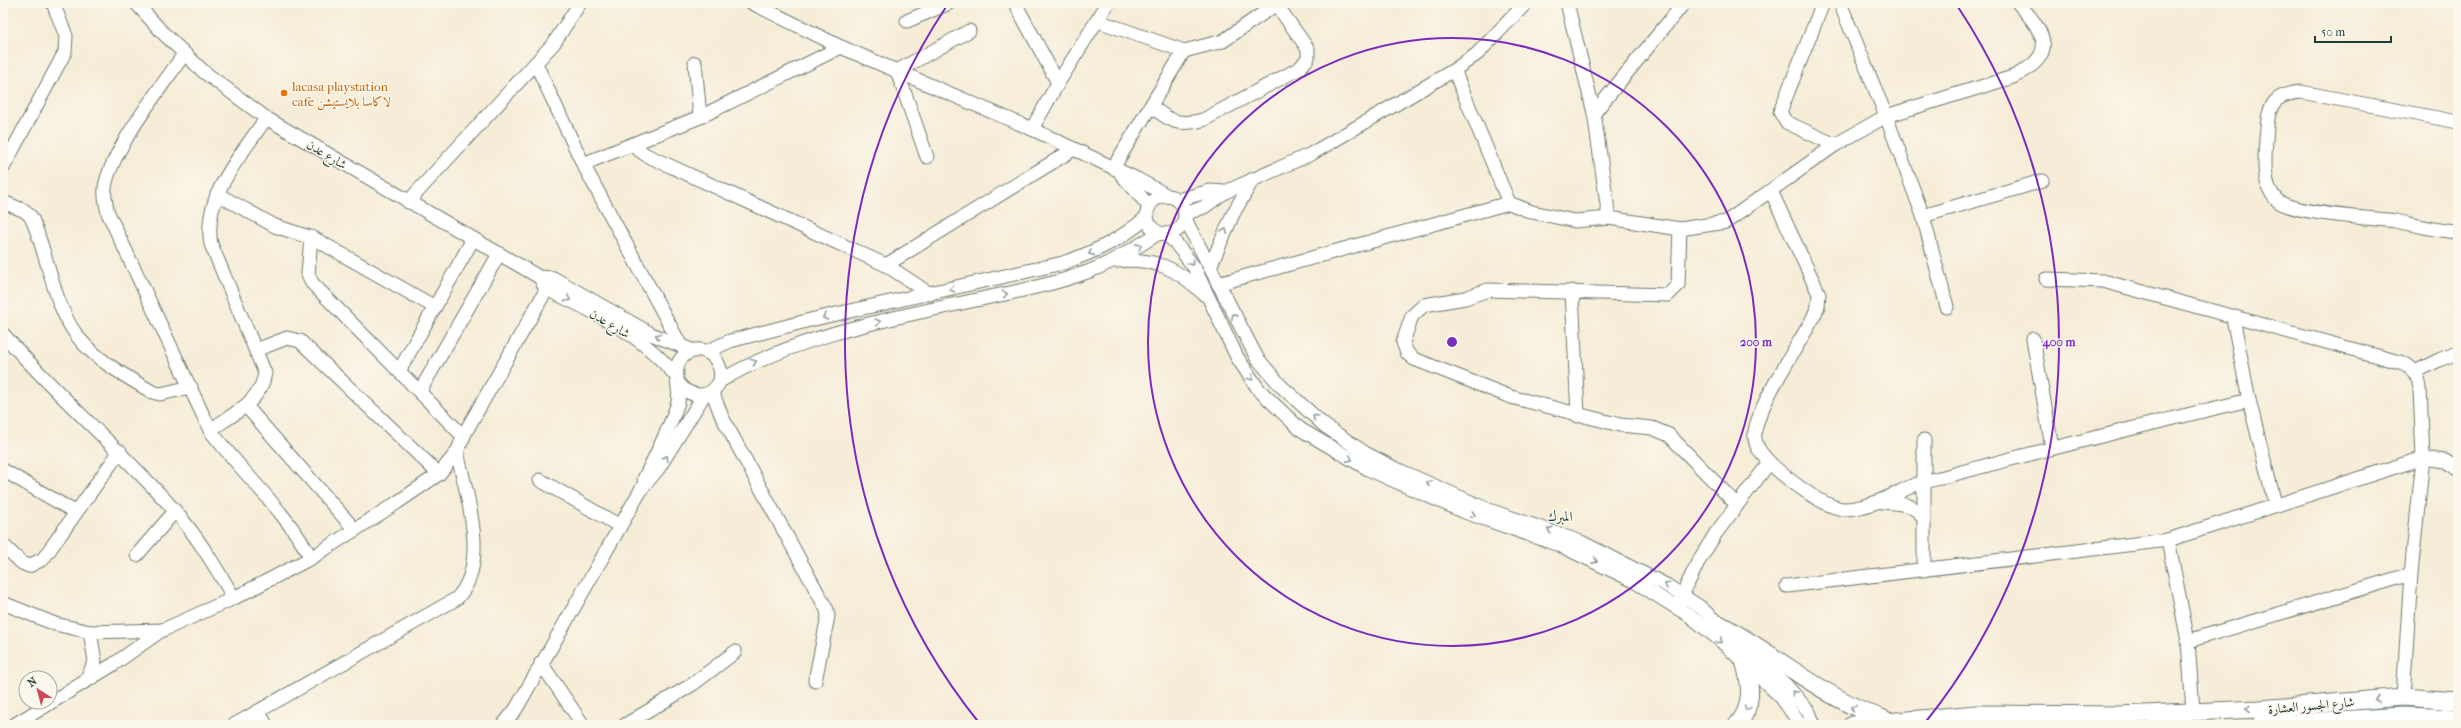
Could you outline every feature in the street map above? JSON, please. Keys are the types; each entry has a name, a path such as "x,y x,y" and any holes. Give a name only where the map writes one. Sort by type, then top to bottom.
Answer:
{"main road":[{"path":"1719,624 1761,647 1814,685 1845,704 1890,721"},
{"path":"1737,725 1744,715 1750,700 1749,678 1744,661"},
{"name":"شارع الجسور العشارة","path":"1852,725 1976,714 2121,715 2259,709 2403,697 2458,701"},
{"name":"شارع الجسور العشارة","path":"2260,725 2402,716 2458,718"}],"street":[{"path":"3,168 65,52 66,36 53,3"},
{"name":"شارع عدن","path":"136,3 184,54 210,77 266,118 539,277 553,278 617,316 682,346 700,351"},
{"path":"408,202 554,44 580,3"},
{"path":"907,21 949,3"},
{"path":"1015,3 1058,83"},
{"path":"1032,129 1058,83 1108,3"},
{"path":"678,380 690,394 712,389 746,366 822,337 865,324 1032,288 1079,275 1111,262 1162,234 1180,229 1185,217 1204,207 1226,192 1311,154 1454,70 1477,54 1526,3"},
{"path":"1567,3 1594,113 1609,218"},
{"path":"1594,113 1684,3"},
{"path":"1823,3 1780,112 1786,122 1835,146"},
{"path":"1840,3 1886,116 1923,216 1947,307"},
{"path":"1218,284 1509,203 1532,212 1575,222 1609,218 1680,229 1726,222 1835,146 1886,116 2013,77 2029,69 2042,57 2044,46 2041,34 2018,3"},
{"path":"755,4 897,71 1032,129 1173,198 1185,217 1257,358 1280,385 1325,426 1348,442 1388,465 1489,510 1581,542 1646,574 1684,595 1719,624 1786,685 1810,712 1814,725"},
{"path":"1098,21 1184,51 1223,41 1277,4 1308,50 1308,58 1300,68 1203,120 1188,124 1176,123 1151,106"},
{"path":"897,71 969,32"},
{"path":"583,164 700,117 842,46"},
{"path":"1116,169 1184,51"},
{"path":"184,54 124,145 108,176 105,201 115,230 191,386 210,430 228,454 293,527 311,558"},
{"path":"695,63 700,117"},
{"path":"536,64 583,164 682,346"},
{"path":"1454,70 1509,203"},
{"path":"897,71 927,157"},
{"path":"2458,122 2301,92 2286,93 2274,101 2268,112 2265,161 2268,186 2278,202 2297,208 2346,216 2394,221 2458,232"},
{"path":"210,430 246,406 264,384 265,373 211,244 208,229 210,215 217,194 266,118"},
{"path":"632,145 652,158 886,265 930,294"},
{"path":"886,265 1074,149"},
{"path":"1116,169 1148,212 1151,227 1174,241 1194,267 1237,357 1259,390 1300,429 1368,469 1462,511 1579,554 1632,580 1676,607 1744,661 1781,697 1801,725"},
{"path":"1210,267 1233,214 1253,179"},
{"path":"1923,216 2042,181"},
{"path":"1772,190 1819,294 1818,306 1813,318 1765,403 1758,422 1755,441 1760,452 1769,463 1821,501 1834,507 1845,509 1882,502 1913,486 1925,482 2052,447 2249,400"},
{"path":"503,725 516,708 642,488 672,419 678,400 680,360 700,351 730,341 810,320 1036,271 1090,254 1113,242 1148,212 1157,199 1173,198 1210,191 1226,192"},
{"path":"217,194 275,226 311,237 434,306"},
{"path":"3,202 25,212 31,217 68,323 82,342 92,352 152,392 160,394 191,386"},
{"path":"1680,229 1678,285 1668,295 1572,291 1488,290 1465,298 1436,301 1424,305 1412,316 1403,342 1407,353 1414,359 1511,397 1578,416 1620,425 1652,428 1669,436 1737,505"},
{"path":"311,237 308,266 312,283 463,436"},
{"path":"398,371 473,238"},
{"path":"420,391 499,254"},
{"path":"1111,262 1138,260 1162,265 1193,284 1210,301"},
{"name":"شارع عدن","path":"539,277 546,289 608,321 649,346 678,380"},
{"path":"14,725 87,678 114,664 163,630 234,598 311,558 439,474 457,452 463,436 553,278"},
{"path":"2046,279 2103,281 2233,318 2403,363 2415,372 2420,381 2423,458 2411,574 2403,697"},
{"path":"1572,291 1578,416"},
{"path":"2233,318 2249,400 2275,504"},
{"path":"3,334 43,378 120,451 176,511 197,539 234,598"},
{"path":"256,350 287,338 300,341 439,474"},
{"path":"2033,339 2052,447"},
{"path":"642,488 658,469 712,389 719,363 700,351"},
{"path":"2415,372 2441,359 2458,353"},
{"path":"712,389 722,417 827,610 828,616 815,681"},
{"path":"246,406 355,530"},
{"path":"1924,440 1924,570"},
{"path":"3,545 22,563 29,566 35,565 55,544 75,512 120,451"},
{"path":"234,725 456,599 464,590 471,577 473,549 470,512 457,452"},
{"path":"1787,586 2168,540 2275,504 2423,458 2445,461 2458,469"},
{"path":"1676,607 1684,595 1698,562 1737,505 1769,463"},
{"path":"3,470 75,512"},
{"path":"540,480 620,526"},
{"path":"1882,502 1908,505 1916,509 1923,517"},
{"path":"137,555 176,511"},
{"path":"2168,540 2188,640 2193,711"},
{"path":"2188,640 2411,574"},
{"path":"3,603 55,624 90,632 163,630"},
{"path":"87,678 95,661 90,632"},
{"path":"625,725 693,684 735,652"},
{"path":"541,663 583,725"},
{"path":"259,712 266,725"}],"place":[{"name":"lacasa playstation cafe لاكاسا بلايستيشن","path":"284,93"}],"district":[{"name":"المبرك","path":"1560,516"}]}
